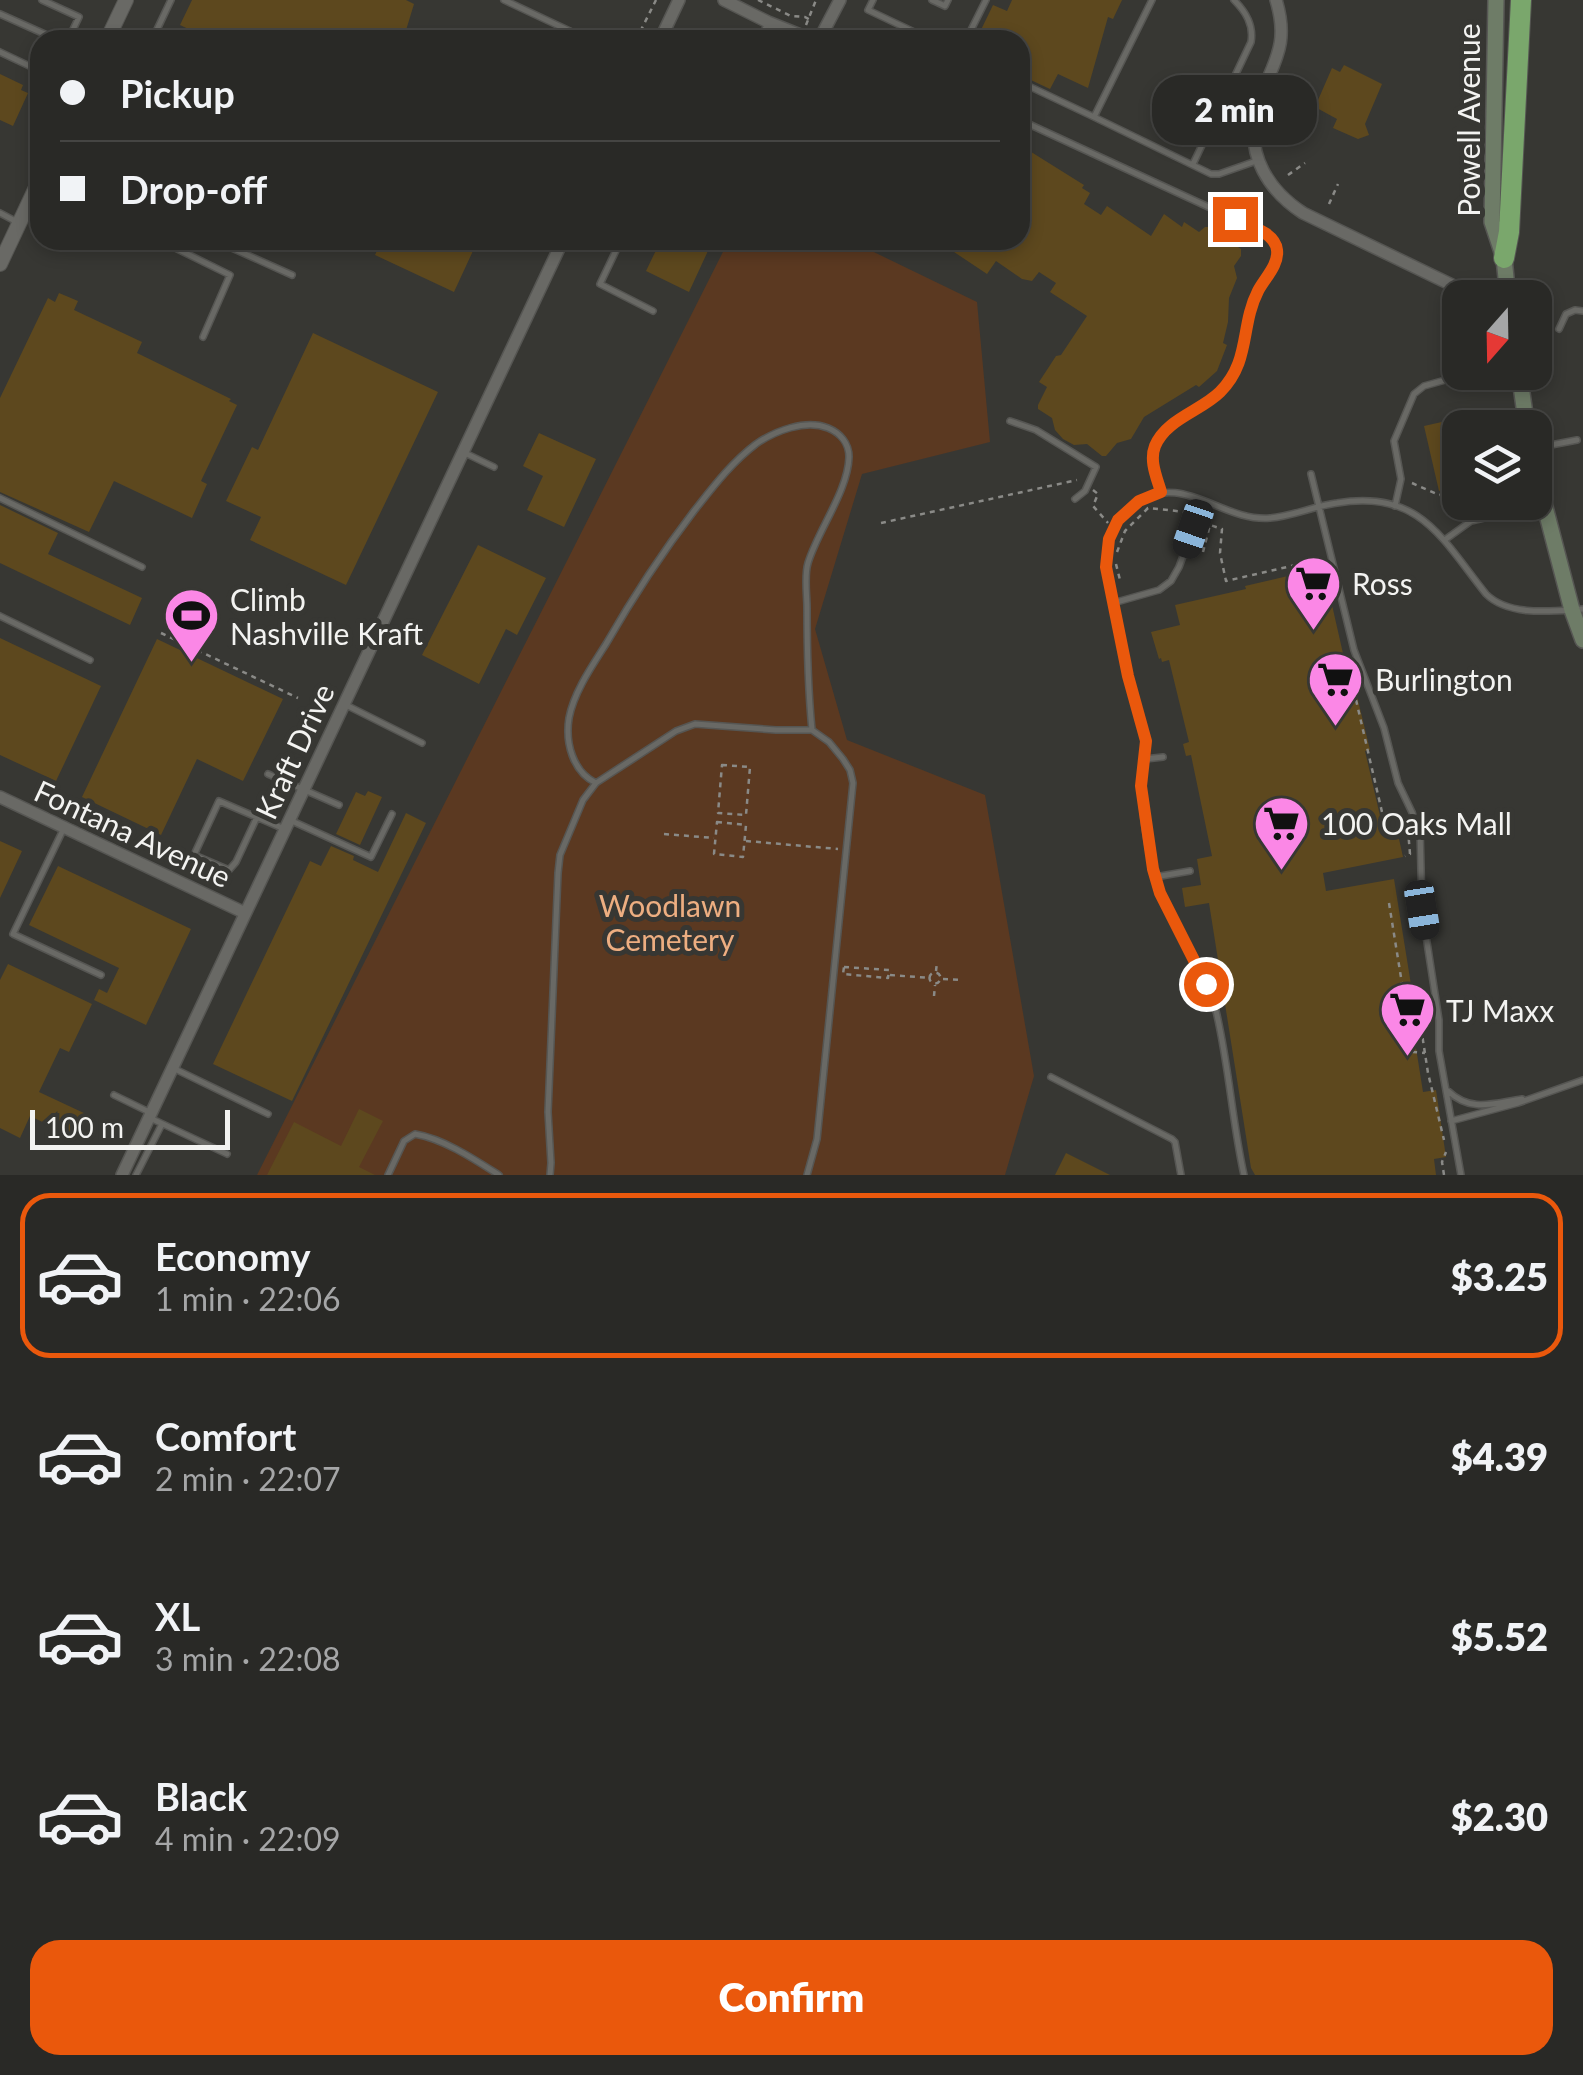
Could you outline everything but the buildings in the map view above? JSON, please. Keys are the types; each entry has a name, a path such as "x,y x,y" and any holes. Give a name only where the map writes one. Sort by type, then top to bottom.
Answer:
{"highway":[{"path":"1504,258 1509,232 1522,0"}],"main road":[{"name":"Powell Avenue","path":"1496,0 1492,222 1507,280"},
{"path":"1551,520 1578,610 1583,640"}],"street":[{"path":"111,30 126,0"},
{"path":"665,30 679,0"},
{"path":"724,0 790,30"},
{"path":"823,30 840,0"},
{"path":"1276,0 1282,41 1256,116 1254,141 1266,177 1281,197 1318,221 1442,280"},
{"path":"0,264 30,202"},
{"name":"Kraft Drive","path":"122,1175 155,1118 172,1068 558,250"},
{"name":"Fontana Avenue","path":"0,797 246,913"}],"lane":[{"path":"42,0 78,17 72,30"},
{"path":"157,30 172,0"},
{"path":"504,0 568,30"},
{"path":"873,0 868,10 910,30"},
{"path":"932,0 945,6 948,0"},
{"path":"971,30 986,0"},
{"path":"1094,117 1152,0"},
{"path":"1193,164 1251,42 1250,24 1234,0"},
{"path":"0,14 36,30"},
{"path":"764,30 768,22"},
{"path":"0,52 30,66"},
{"path":"1030,87 1215,174 1258,160"},
{"path":"1030,125 1266,234 1277,246 1276,261 1254,298 1243,354 1235,372 1217,395 1169,428 1157,442 1153,461 1161,492"},
{"path":"0,214 20,223"},
{"path":"179,250 230,275 203,337"},
{"path":"236,250 292,275"},
{"path":"616,250 600,284 653,311"},
{"path":"1560,329 1566,314 1583,311"},
{"path":"1395,506 1401,479 1394,441 1414,394 1424,386 1442,381"},
{"path":"1010,421 1036,430 1096,467 1088,486 1075,499"},
{"path":"596,783 584,775 573,757 568,732 570,714 584,682 647,574 739,459 769,437 813,425 840,436 849,455 845,474 808,563 807,684 812,730"},
{"path":"1552,445 1577,440"},
{"path":"462,452 494,467"},
{"path":"1311,474 1354,650 1384,728 1398,783 1420,830 1420,898 1460,1175"},
{"path":"1244,1175 1214,1002 1155,877 1141,786 1146,741 1128,676 1106,560 1111,532 1118,520 1147,496 1161,492 1181,493 1260,518 1358,500 1395,506 1427,522 1446,539 1496,603 1520,609 1578,610"},
{"path":"0,498 142,566"},
{"path":"1113,603 1159,590 1171,581 1206,502"},
{"path":"1446,539 1474,520"},
{"path":"0,616 90,660"},
{"path":"344,704 422,743"},
{"path":"550,1175 548,1101 560,856 584,800 596,783 695,724 812,730 828,742 850,770 853,783 817,1139 807,1175"},
{"path":"1145,759 1164,758"},
{"path":"268,774 339,805"},
{"path":"258,818 229,870 194,854 220,801 371,857 392,814"},
{"path":"65,827 14,934 101,976"},
{"path":"1155,877 1190,871"},
{"path":"172,1068 268,1114"},
{"path":"1051,1078 1172,1138 1181,1175"},
{"path":"1451,1121 1583,1080"},
{"path":"1446,1089 1465,1105 1476,1106 1535,1097"},
{"path":"114,1095 226,1154"},
{"path":"136,1175 155,1118"},
{"path":"388,1175 404,1141 415,1134 460,1152 499,1175"}],"path":[{"path":"641,30 656,0"},
{"path":"758,0 826,28"},
{"path":"809,30 807,18 816,0"},
{"path":"1288,175 1305,163"},
{"path":"1329,204 1338,184"},
{"path":"1401,479 1442,494"},
{"path":"881,523 1077,480"},
{"path":"1088,486 1098,494 1093,506 1109,524"},
{"path":"1120,580 1115,557 1125,530 1148,508 1186,512"},
{"path":"1203,552 1210,525 1222,529 1220,553 1226,580 1322,559 1324,564"},
{"path":"183,643 192,625"},
{"path":"161,633 298,698"},
{"path":"1346,660 1382,812 1398,813 1408,830 1410,854 1405,856"},
{"path":"722,765 750,767 746,815 732,814 718,813 722,765"},
{"path":"731,824 732,814"},
{"path":"717,822 731,824 746,825 744,857 714,854 717,822"},
{"path":"664,834 716,838"},
{"path":"745,841 847,849"},
{"path":"1389,903 1413,1052 1425,1053"},
{"path":"930,978 936,972 937,962"},
{"path":"844,967 889,970 888,974 888,978 843,974 844,967"},
{"path":"936,972 941,978"},
{"path":"888,974 930,978 935,984"},
{"path":"941,978 961,980"},
{"path":"934,996 935,984 941,978"},
{"path":"1427,1019 1422,1034 1447,1150 1442,1162 1444,1175"}],"green space":[{"name":"Woodlawn Cemetery","path":"724,250 870,250 977,302 990,442 862,474 815,629 847,740 985,795 1034,1076 1005,1175 257,1175"}],"place":[{"name":"Ross","path":"1313,632"},
{"name":"Climb Nashville Kraft","path":"191,665"},
{"name":"Burlington","path":"1336,728"},
{"name":"100 Oaks Mall","path":"1282,872"},
{"name":"TJ Maxx","path":"1407,1059"}],"route":[{"path":"1206,984 1160,893 1153,869 1141,786 1146,741 1128,676 1106,560 1111,532 1118,520 1147,496 1161,492 1153,461 1157,442 1169,428 1217,395 1241,360 1254,298 1278,254 1277,246 1266,234 1235,219"}]}
